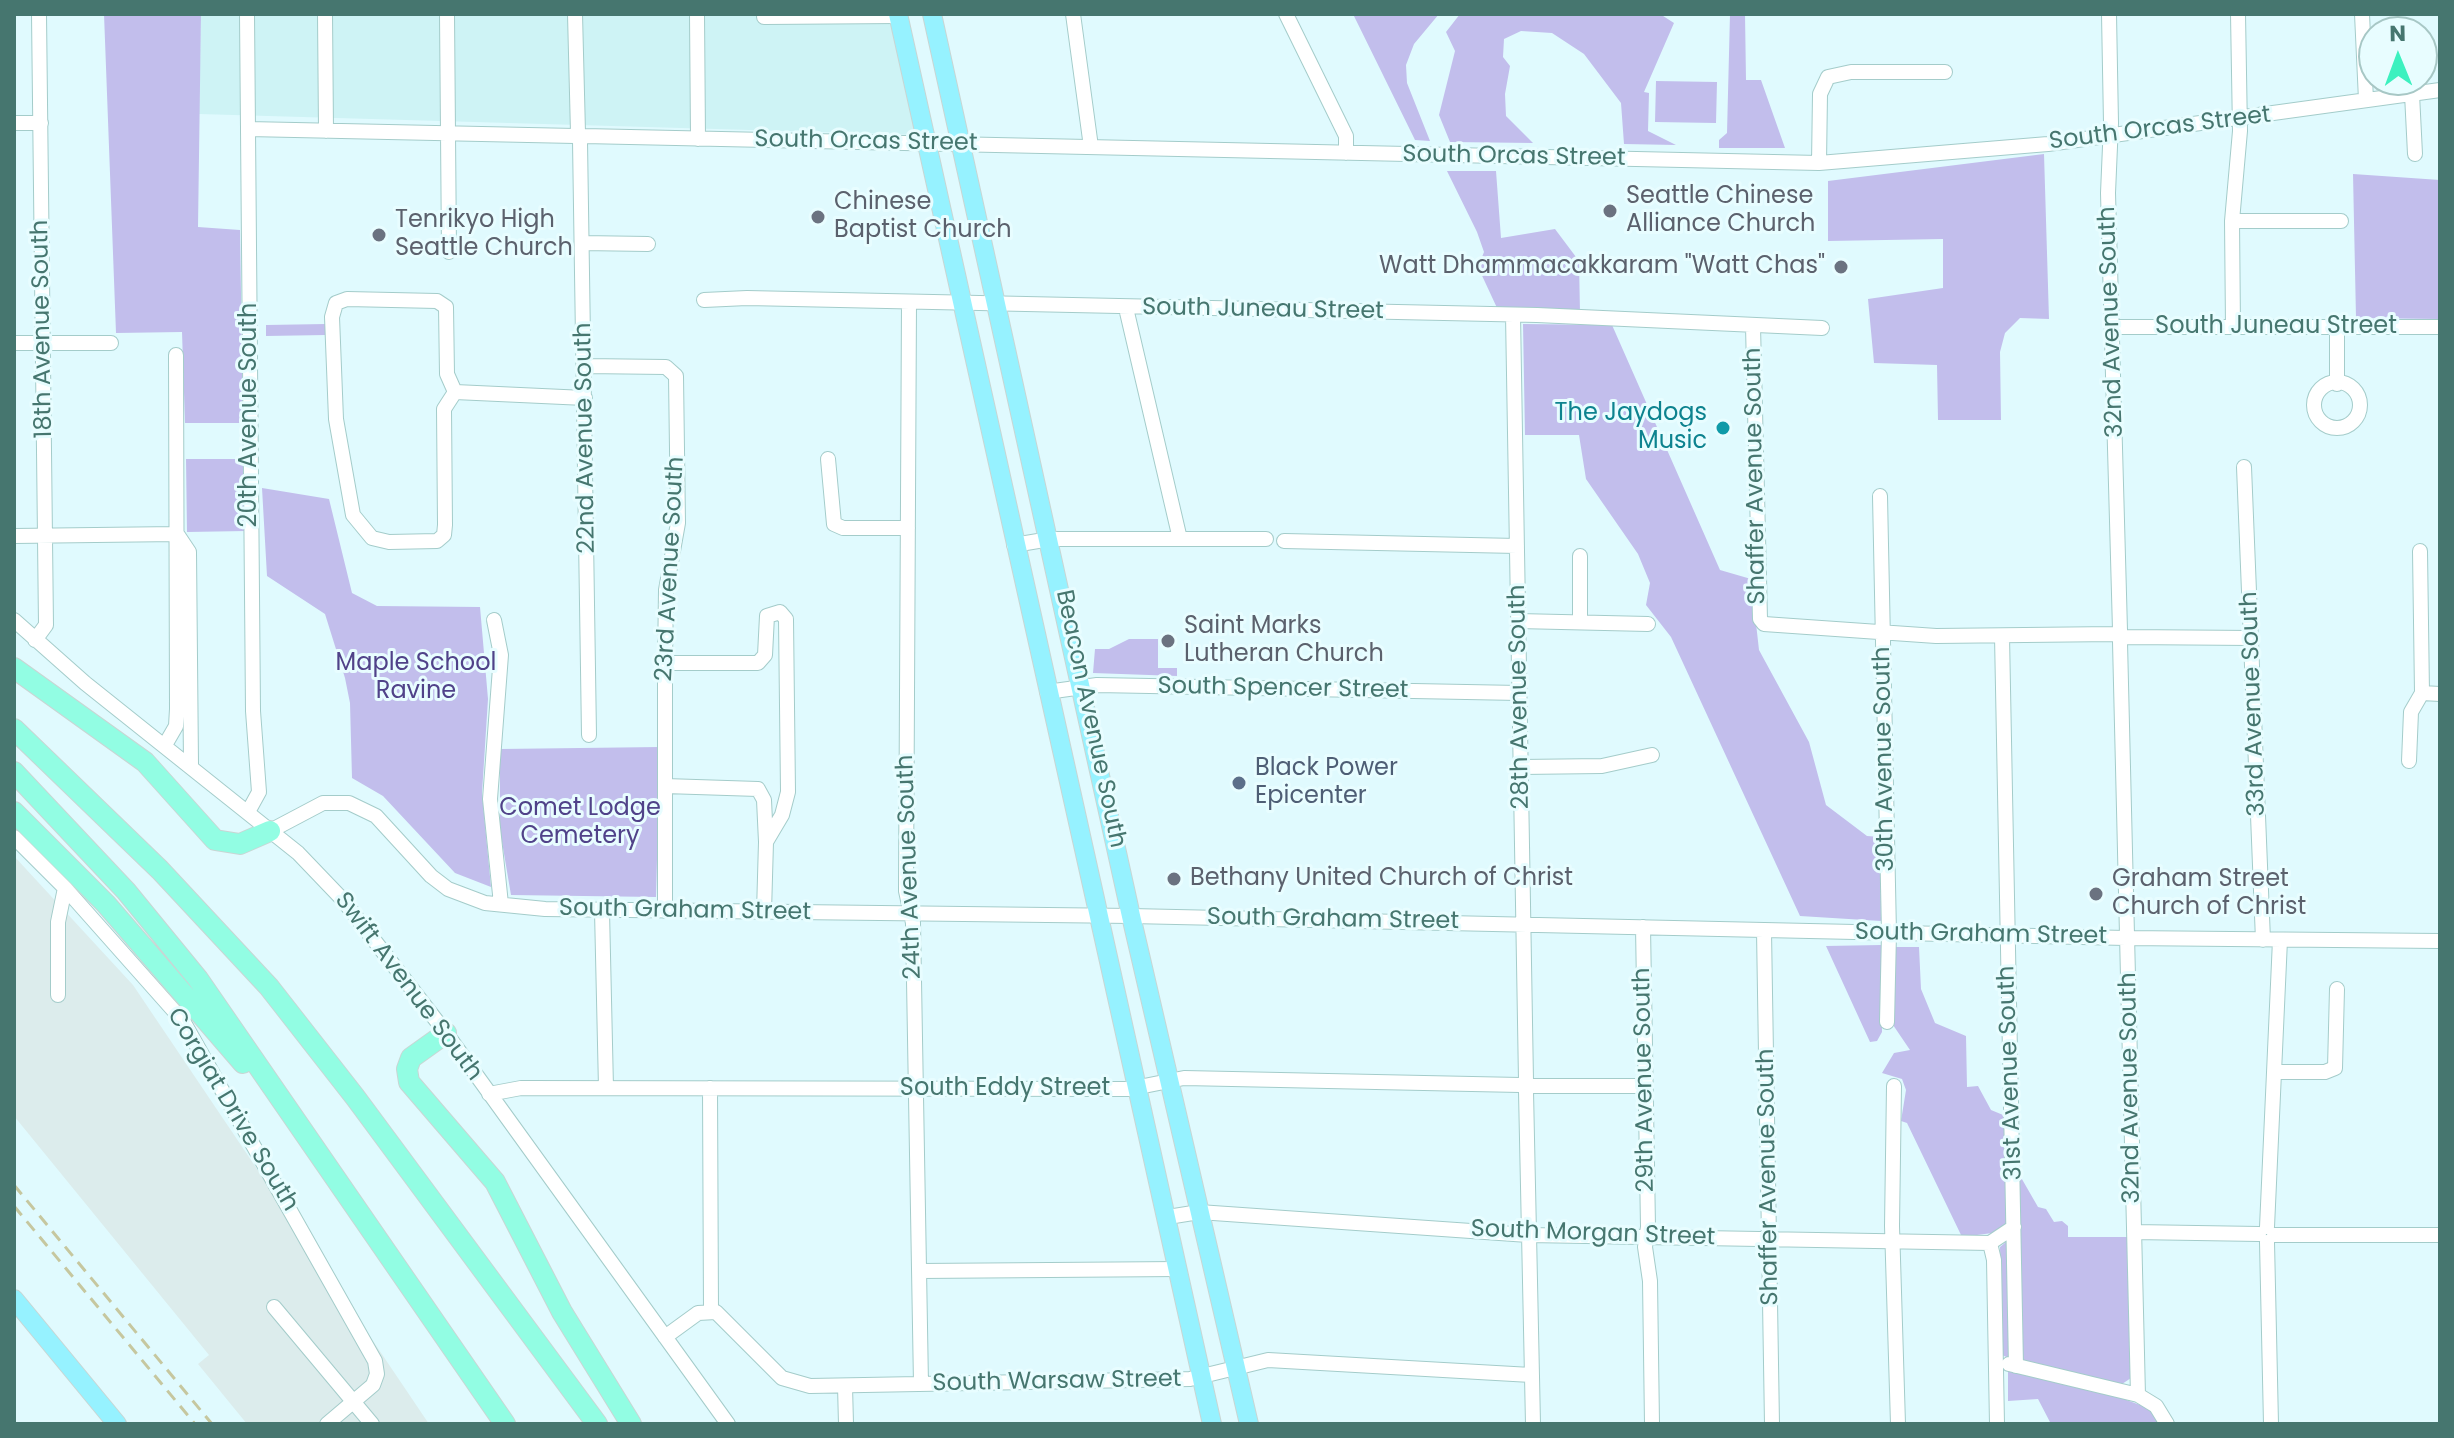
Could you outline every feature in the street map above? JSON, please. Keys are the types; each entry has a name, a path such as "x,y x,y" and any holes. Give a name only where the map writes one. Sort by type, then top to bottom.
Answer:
{"highway":[{"path":"14,668 145,762 215,840 240,844 270,831"},
{"path":"14,729 160,870 269,987 355,1097 597,1424"},
{"path":"14,772 126,891 198,979 505,1424"},
{"path":"14,812 106,904 218,1037 277,1096"},
{"path":"446,1033 411,1058 407,1069 409,1082 495,1182 562,1312 631,1424"}],"main road":[{"name":"Beacon Avenue South","path":"932,14 1083,686 1131,916 1172,1080 1199,1212 1249,1424"},
{"name":"Beacon Avenue South","path":"898,15 1212,1424"},
{"path":"14,1299 117,1424"}],"street":[{"name":"18th Avenue South","path":"35,640 46,625 39,14"},
{"name":"20th Avenue South","path":"247,14 253,711 259,792 248,812"},
{"path":"325,14 326,131"},
{"path":"447,14 449,252"},
{"name":"22nd Avenue South","path":"575,14 585,366 589,735"},
{"path":"697,14 698,139"},
{"path":"1073,14 1091,147"},
{"path":"1286,14 1346,136 1346,153"},
{"name":"32nd Avenue South","path":"2109,14 2108,193 2138,1395"},
{"path":"2233,327 2232,221 2240,119 2238,14"},
{"path":"2362,14 2366,100"},
{"path":"764,17 898,15"},
{"path":"1819,163 1820,94 1828,77 1851,72 1945,72"},
{"name":"South Orcas Street","path":"248,129 1819,163 2110,136 2397,96"},
{"path":"2412,96 2415,154"},
{"path":"14,123 41,123"},
{"path":"2232,221 2341,221"},
{"path":"582,243 648,244"},
{"name":"South Juneau Street","path":"704,300 747,298 1513,315 1822,328"},
{"path":"347,299 441,302 448,313 448,380 455,392 444,409 445,525 441,539 389,542 372,538 359,525 346,486 336,419 332,313 336,303 347,299"},
{"name":"24th Avenue South","path":"909,303 905,838 916,1089 921,1384"},
{"path":"1126,308 1180,539"},
{"name":"28th Avenue South","path":"1513,315 1533,1424"},
{"name":"Shaffer Avenue South","path":"1753,326 1760,619 1764,624 1883,633"},
{"name":"South Juneau Street","path":"2113,327 2440,327"},
{"path":"2337,329 2337,384"},
{"path":"14,343 111,343"},
{"path":"165,745 177,719 176,355"},
{"name":"23rd Avenue South","path":"585,366 666,367 674,371 678,523 666,590 665,911"},
{"path":"455,392 585,398"},
{"path":"828,459 834,524 843,528 908,528"},
{"name":"33rd Avenue South","path":"2244,467 2263,940"},
{"name":"30th Avenue South","path":"1880,496 1889,933 1887,1022"},
{"path":"14,536 177,534"},
{"path":"177,534 189,552 191,764"},
{"path":"1014,545 1050,539 1266,539"},
{"path":"1284,541 1517,546"},
{"path":"2409,761 2411,712 2422,693 2420,551"},
{"path":"1580,556 1580,622"},
{"path":"665,663 754,664 762,660 767,616 780,612 787,625 788,792 782,815 766,842"},
{"name":"Swift Avenue South","path":"14,620 298,853 343,900 446,1033 728,1424"},
{"path":"494,620 501,655 490,799 501,904"},
{"path":"1518,621 1648,624"},
{"path":"1883,633 2252,638"},
{"name":"31st Avenue South","path":"2002,636 2016,1366"},
{"name":"South Spencer Street","path":"1047,692 1083,686 1519,693"},
{"path":"2422,693 2440,694"},
{"path":"1521,767 1602,766 1652,755"},
{"path":"665,786 758,789 764,800 764,912"},
{"name":"South Graham Street","path":"270,831 323,803 358,806 384,823 440,884 474,900 602,911 1131,916 2126,938 2440,941"},
{"name":"Corgiat Drive South","path":"14,837 65,888 183,1021 375,1361 377,1374 373,1385 353,1402"},
{"path":"58,995 58,922 65,888"},
{"path":"602,911 606,1088"},
{"name":"29th Avenue South","path":"1643,927 1646,1237 1652,1424"},
{"name":"Shaffer Avenue South","path":"1764,931 1772,1424"},
{"path":"2271,1424 2267,1235 2280,940"},
{"path":"2274,1072 2325,1072 2335,1068 2337,989"},
{"name":"South Eddy Street","path":"489,1094 509,1088 1139,1088 1172,1080 1645,1086"},
{"path":"1894,1086 1898,1424"},
{"path":"665,1337 698,1313 711,1311 710,1088"},
{"name":"South Morgan Street","path":"1168,1217 1199,1212 1528,1235 1990,1243"},
{"path":"1997,1424 1994,1260 1990,1243 2014,1227"},
{"path":"2134,1232 2440,1235"},
{"path":"920,1271 1179,1269"},
{"path":"274,1307 372,1424"},
{"name":"South Warsaw Street","path":"711,1311 720,1314 782,1378 799,1385 1202,1378 1268,1360 1531,1375"},
{"path":"1997,1362 2138,1395 2156,1406 2167,1424"},
{"path":"845,1386 846,1424"},
{"path":"327,1424 353,1402"}],"shaded area":[{"path":"201,14 893,14 922,135 199,114"},
{"path":"14,856 133,985 429,1424 247,1424 198,1364 209,1355 14,1116"}],"green space":[{"path":"104,14 201,14 198,227 240,230 243,423 185,423 182,332 116,333"},
{"path":"1353,14 1439,14 1414,44 1406,65 1407,83 1430,141 1415,140"},
{"path":"1460,14 1660,14 1674,23 1644,92 1649,93 1648,131 1676,145 1624,144 1621,103 1584,54 1552,33 1521,31 1504,39 1503,57 1510,66 1505,94 1506,116 1533,143 1450,142 1439,115 1455,51 1446,32"},
{"path":"1730,14 1745,14 1746,80 1761,80 1785,148 1719,148 1719,140 1727,133"},
{"path":"1656,81 1717,82 1716,123 1655,122"},
{"path":"2044,154 2049,319 2020,318 2005,333 2000,352 2001,420 1938,420 1937,365 1874,363 1868,299 1943,288 1943,239 1828,241 1828,181"},
{"path":"1447,171 1496,171 1501,238 1555,229 1579,261 1580,313 1498,310 1478,267 1484,252 1477,232"},
{"path":"2353,174 2440,180 2440,319 2356,318"},
{"path":"326,324 326,335 266,336 266,325"},
{"path":"1523,324 1612,325 1720,570 1751,579 1759,650 1809,742 1826,805 1867,836 1880,837 1881,921 1800,916 1671,637 1646,605 1650,583 1638,554 1586,479 1579,435 1525,435"},
{"path":"186,459 245,459 246,531 187,532"},
{"name":"Maple School Ravine","path":"262,488 329,499 352,593 377,606 480,607 488,699 482,793 491,887 455,873 383,796 352,778 350,703 345,678 325,614 267,576"},
{"path":"1129,639 1158,639 1158,668 1177,668 1177,676 1093,673 1095,649 1109,649"},
{"name":"Comet Lodge Cemetery","path":"660,747 656,897 511,895 500,830 500,749"},
{"path":"1881,945 1882,1032 1877,1041 1870,1042 1826,946"},
{"path":"1895,947 1919,947 1921,989 1935,1023 1966,1036 1967,1087 1978,1086 1991,1110 2008,1117 2010,1220 2000,1232 1962,1237 1907,1123 1901,1121 1906,1090 1902,1079 1882,1073 1894,1053 1910,1050 1891,1022"},
{"path":"2019,1174 2038,1207 2046,1209 2054,1222 2062,1221 2068,1226 2068,1237 2129,1237 2131,1378 2119,1386 2023,1361"},
{"path":"2006,1242 2011,1244 2013,1360 2002,1355 2000,1247"},
{"path":"2008,1370 2091,1387 2151,1409 2159,1424 2051,1424 2038,1399 2008,1401"}],"railway":[{"path":"14,1185 212,1424"},
{"path":"14,1206 195,1424"}],"place":[{"name":"Seattle Chinese Alliance Church","path":"1610,211"},
{"name":"Chinese Baptist Church","path":"818,217"},
{"name":"Tenrikyo High Seattle Church","path":"379,235"},
{"name":"Watt Dhammacakkaram \"Watt Chas\"","path":"1841,267"},
{"name":"The Jaydogs Music","path":"1723,428"},
{"name":"Saint Marks Lutheran Church","path":"1168,641"},
{"name":"Black Power Epicenter","path":"1239,783"},
{"name":"Bethany United Church of Christ","path":"1174,879"},
{"name":"Graham Street Church of Christ","path":"2096,894"}]}
